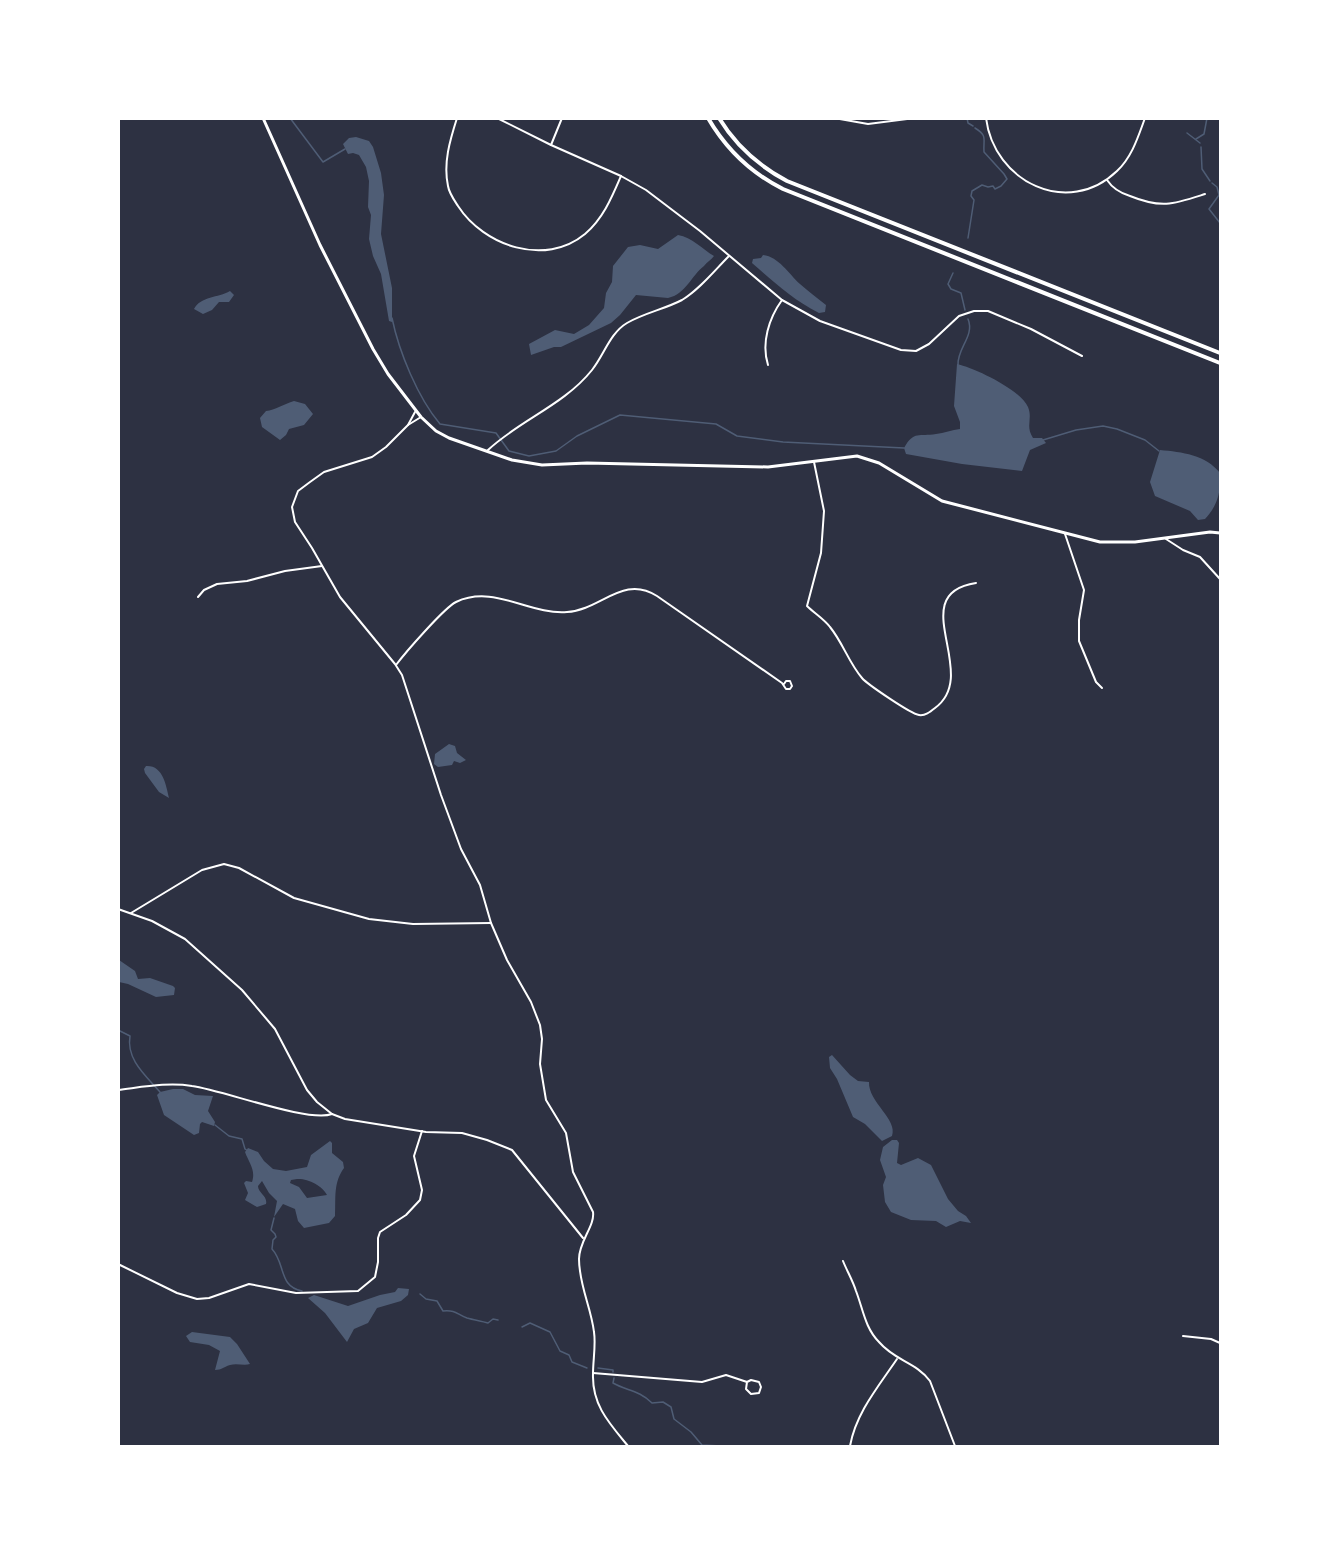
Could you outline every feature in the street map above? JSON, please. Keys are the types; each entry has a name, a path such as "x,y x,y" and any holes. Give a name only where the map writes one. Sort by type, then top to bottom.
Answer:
{"highway":[{"path":"708,118 720,138 740,160 783,189 1221,363"},
{"path":"719,118 745,151 762,166 787,181 1221,353"}],"street":[{"path":"263,118 320,244 368,341 388,374 416,411 442,434 519,462 542,465 587,463 741,468 845,457 867,458 942,501 1100,542 1118,543 1210,532 1221,533"},
{"path":"457,118 447,153 448,187 466,218 477,229 506,245 541,251 560,247 584,235 605,210 621,176"},
{"path":"497,118 621,176 664,202 782,300 820,321 900,350 916,351 929,344 960,315 974,311 988,311 1031,329 1082,356"},
{"path":"551,145 562,118"},
{"path":"834,118 854,123 881,124 915,118"},
{"path":"881,124 882,118"},
{"path":"986,118 990,138 1009,169 1041,188 1065,192 1086,189 1107,180 1130,156 1145,118"},
{"path":"1107,180 1116,190 1153,204 1174,203 1205,194"},
{"path":"486,451 507,434 568,395 594,368 616,332 627,323 681,300 698,288 729,256"},
{"path":"768,365 765,345 774,311 782,300"},
{"path":"416,411 408,424 378,454 364,461 324,472 303,487 295,497 292,513 295,522 340,597 396,665 405,682 447,813 461,849 480,885 491,923 507,960 531,1002 540,1025 542,1039 540,1064 546,1100 566,1133 573,1173 593,1212 592,1222 584,1238 579,1258 580,1278 595,1333 593,1388 600,1412 628,1446"},
{"path":"408,424 421,417"},
{"path":"814,462 824,511 821,553 807,606 830,627 863,679 908,711 918,715 926,714 938,706 947,695 952,668 943,606 951,592 976,583"},
{"path":"1065,534 1084,590 1079,620 1079,641 1096,682 1102,688"},
{"path":"1164,537 1183,550 1200,557 1221,579"},
{"path":"198,597 204,590 217,584 247,581 285,571 322,566"},
{"path":"396,665 447,608 458,601 487,596 564,612 581,610 615,593 638,588 650,591 784,684"},
{"path":"131,913 202,870 224,864 239,868 294,898 369,919 414,924 491,923"},
{"path":"118,909 152,921 185,939 242,990 274,1029 307,1090 332,1114 345,1119 422,1131 462,1133 512,1150 584,1238"},
{"path":"118,1090 176,1084 194,1086 299,1113 325,1117 332,1114"},
{"path":"118,1264 177,1293 197,1299 209,1299 249,1284 296,1293 358,1291 375,1276 380,1232 406,1215 420,1200 422,1190 414,1156 422,1131"},
{"path":"843,1261 870,1331 879,1343 897,1359 916,1366 930,1382 955,1446"},
{"path":"1183,1336 1221,1342"},
{"path":"850,1446 853,1431 863,1409 897,1359"},
{"path":"593,1373 702,1382 726,1375 747,1383"},
{"path":"752,1380 759,1382 761,1387 759,1392 754,1394 747,1391 747,1383 752,1380"}],"water":[{"path":"356,137 369,141 381,173 384,195 381,234 392,288 392,322 389,321 381,274 369,239 371,215 368,207 369,181 366,167 359,155 348,154 343,144 349,138"},
{"path":"678,235 692,241 714,256 679,293 668,298 636,295 611,323 561,347 554,347 531,355 529,344 555,330 574,334 589,325 604,308 606,293 612,282 613,266 628,247 640,245 658,249"},
{"path":"763,255 779,262 800,284 826,305 825,312 819,313 800,302 752,263 753,259 761,258"},
{"path":"230,291 234,295 229,302 219,302 212,310 203,314 194,309 205,299"},
{"path":"957,364 986,375 1024,400 1030,415 1029,426 1033,438 1042,438 1046,443 1030,450 1022,471 906,454 904,448 914,436 960,429 954,406"},
{"path":"294,401 305,404 313,414 304,425 289,429 280,440 262,427 260,418 266,411"},
{"path":"1160,450 1185,453 1201,458 1220,473 1218,498 1205,519 1198,520 1190,511 1155,496 1150,482"},
{"path":"449,744 455,746 457,753 466,760 460,763 454,761 452,765 438,767 434,764 435,754"},
{"path":"146,766 160,772 169,798 159,792 145,773"},
{"path":"119,960 135,971 138,979 150,978 173,986 174,995 156,997 119,982"},
{"path":"832,1055 858,1081 869,1082 873,1096 891,1123 892,1136 882,1141 865,1124 853,1117 830,1068 829,1057"},
{"path":"173,1089 183,1089 195,1095 213,1096 208,1111 215,1122 214,1126 202,1122 199,1133 194,1135 164,1115 157,1095"},
{"path":"892,1140 897,1140 899,1143 897,1163 901,1165 918,1158 931,1165 948,1199 971,1223 960,1221 946,1227 936,1221 911,1220 891,1212 885,1202 883,1185 886,1177 880,1160 883,1147"},
{"path":"330,1141 332,1153 343,1162 344,1168 340,1174 335,1197 335,1216 329,1223 304,1228 298,1221 295,1209 283,1204 274,1217 277,1201 262,1181 258,1188 266,1199 266,1204 257,1207 245,1200 248,1193 244,1183 252,1182 253,1178 253,1170 245,1152 248,1148 258,1152 273,1169 286,1171 307,1167 311,1155","holes":["291,1180 310,1181 327,1195 307,1198 299,1187 290,1183"]},
{"path":"398,1288 409,1289 408,1295 401,1301 377,1308 368,1323 354,1329 347,1342 325,1313 308,1298 314,1295 348,1306 395,1292"},
{"path":"192,1332 230,1337 250,1364 233,1364 215,1370 220,1351 209,1345 190,1342 186,1336"}],"waterway":[{"path":"290,118 323,162 345,149"},
{"path":"967,118 968,123 973,126"},
{"path":"1196,139 1204,134 1207,118"},
{"path":"968,238 974,200 971,196 972,191 982,185 993,186 995,189 1007,179 984,152 983,136 975,128"},
{"path":"1187,133 1200,143"},
{"path":"1201,147 1202,169 1210,181"},
{"path":"1212,183 1217,187 1219,195 1209,209 1220,223"},
{"path":"953,273 948,284 951,289 961,293 965,310"},
{"path":"392,318 410,374 424,401 440,424 496,433 509,451 529,456 556,451 577,436 620,415 716,424 737,436 783,442 904,448"},
{"path":"958,365 960,353 968,337 970,325 968,319"},
{"path":"1043,440 1076,430 1103,426 1145,440 1159,451"},
{"path":"118,1030 130,1036 134,1059 160,1092"},
{"path":"215,1125 229,1136 242,1139 248,1151"},
{"path":"274,1218 271,1230 276,1237 273,1240 272,1249 289,1284 302,1291"},
{"path":"420,1294 426,1299 437,1301 443,1311 454,1312 488,1323 493,1319 498,1320"},
{"path":"522,1327 530,1323 550,1332 560,1351 569,1355 572,1362 587,1368"},
{"path":"598,1368 613,1370 613,1372"},
{"path":"614,1378 613,1383 638,1393 652,1403 663,1402 671,1407 674,1419 691,1432 702,1445 721,1446"}]}
